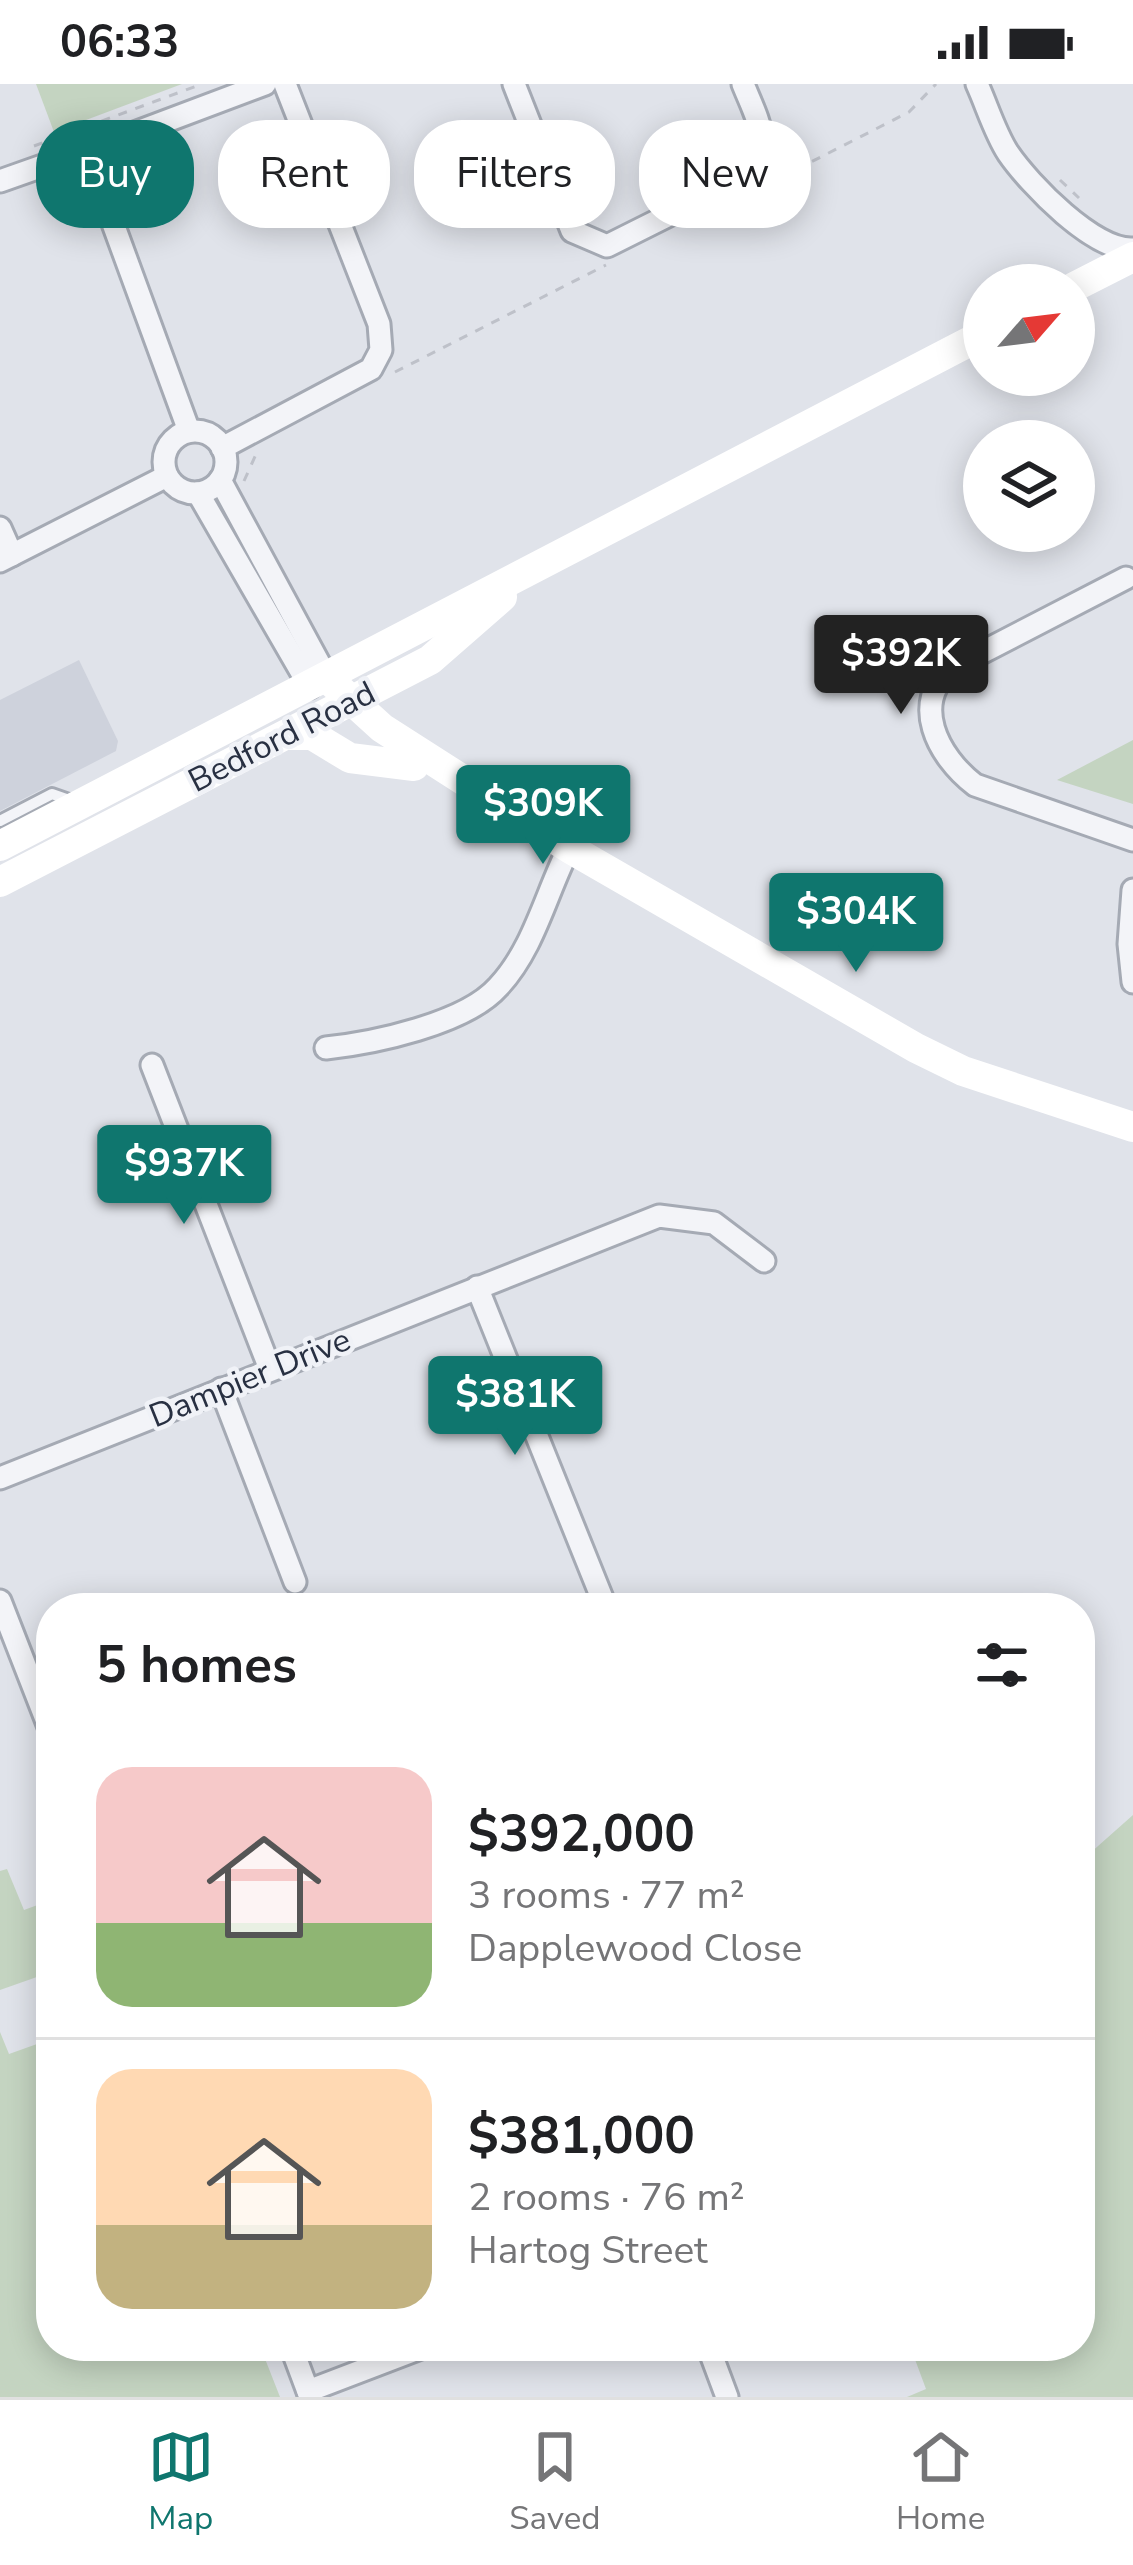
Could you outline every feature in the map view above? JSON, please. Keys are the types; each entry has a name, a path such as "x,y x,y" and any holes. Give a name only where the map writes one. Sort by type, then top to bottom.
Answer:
{"street":[{"path":"169,120 265,84"},
{"path":"223,448 370,369 381,350 380,324 285,84"},
{"path":"514,84 572,232 607,246 746,177 758,164 764,151 760,127 743,84"},
{"path":"976,84 1008,153 1082,215 1102,243 1133,253"},
{"path":"0,181 36,168"},
{"path":"1082,215 1085,264"},
{"path":"115,228 189,431"},
{"path":"1095,275 1133,253"},
{"name":"Bedford Road","path":"0,846 963,345"},
{"path":"189,431 208,434 223,448 226,464 220,480 198,493 186,492 167,476 167,448 189,431"},
{"path":"0,528 6,558 167,476"},
{"path":"220,480 319,682"},
{"path":"198,493 319,682 366,737 578,852"},
{"name":"Bedford Road","path":"0,882 447,649 544,564"},
{"path":"1126,578 952,668 933,683 928,706 932,727 956,771 975,785 1133,840"},
{"path":"342,706 578,852 916,1048 964,1071 1133,1126"},
{"path":"285,735 308,733 350,758 415,766"},
{"path":"326,1048 378,1041 482,1000 503,982 578,852"},
{"path":"1133,890 1129,944 1133,982"},
{"path":"152,1065 270,1369"},
{"name":"Dampier Drive","path":"0,1478 659,1216 714,1223 764,1261"},
{"path":"477,1287 600,1593"},
{"path":"221,1389 295,1582"},
{"path":"0,1601 5,1633 36,1700"},
{"path":"297,2361 309,2394 389,2361"},
{"path":"714,2361 727,2397"}],"lane":[{"path":"0,821 52,794 77,804"}],"path":[{"path":"22,150 202,84"},
{"path":"811,162 909,112 936,84"},
{"path":"1056,176 1082,215"},
{"path":"394,373 608,264"},
{"path":"242,496 246,471 269,440"}],"shaded area":[{"path":"79,660 118,741 116,751 0,811 0,700"}],"green space":[{"path":"36,84 182,84 86,120 50,120"},
{"path":"1133,740 1133,804 1057,780"},
{"path":"1133,1815 1133,2397 907,2397 926,2389 916,2361 1095,2361 1095,1849"},
{"path":"7,1869 24,1910 36,1906 36,1977 0,1990 0,1871"},
{"path":"0,2032 9,2054 36,2044 36,2361 266,2361 280,2397 0,2397"}]}
